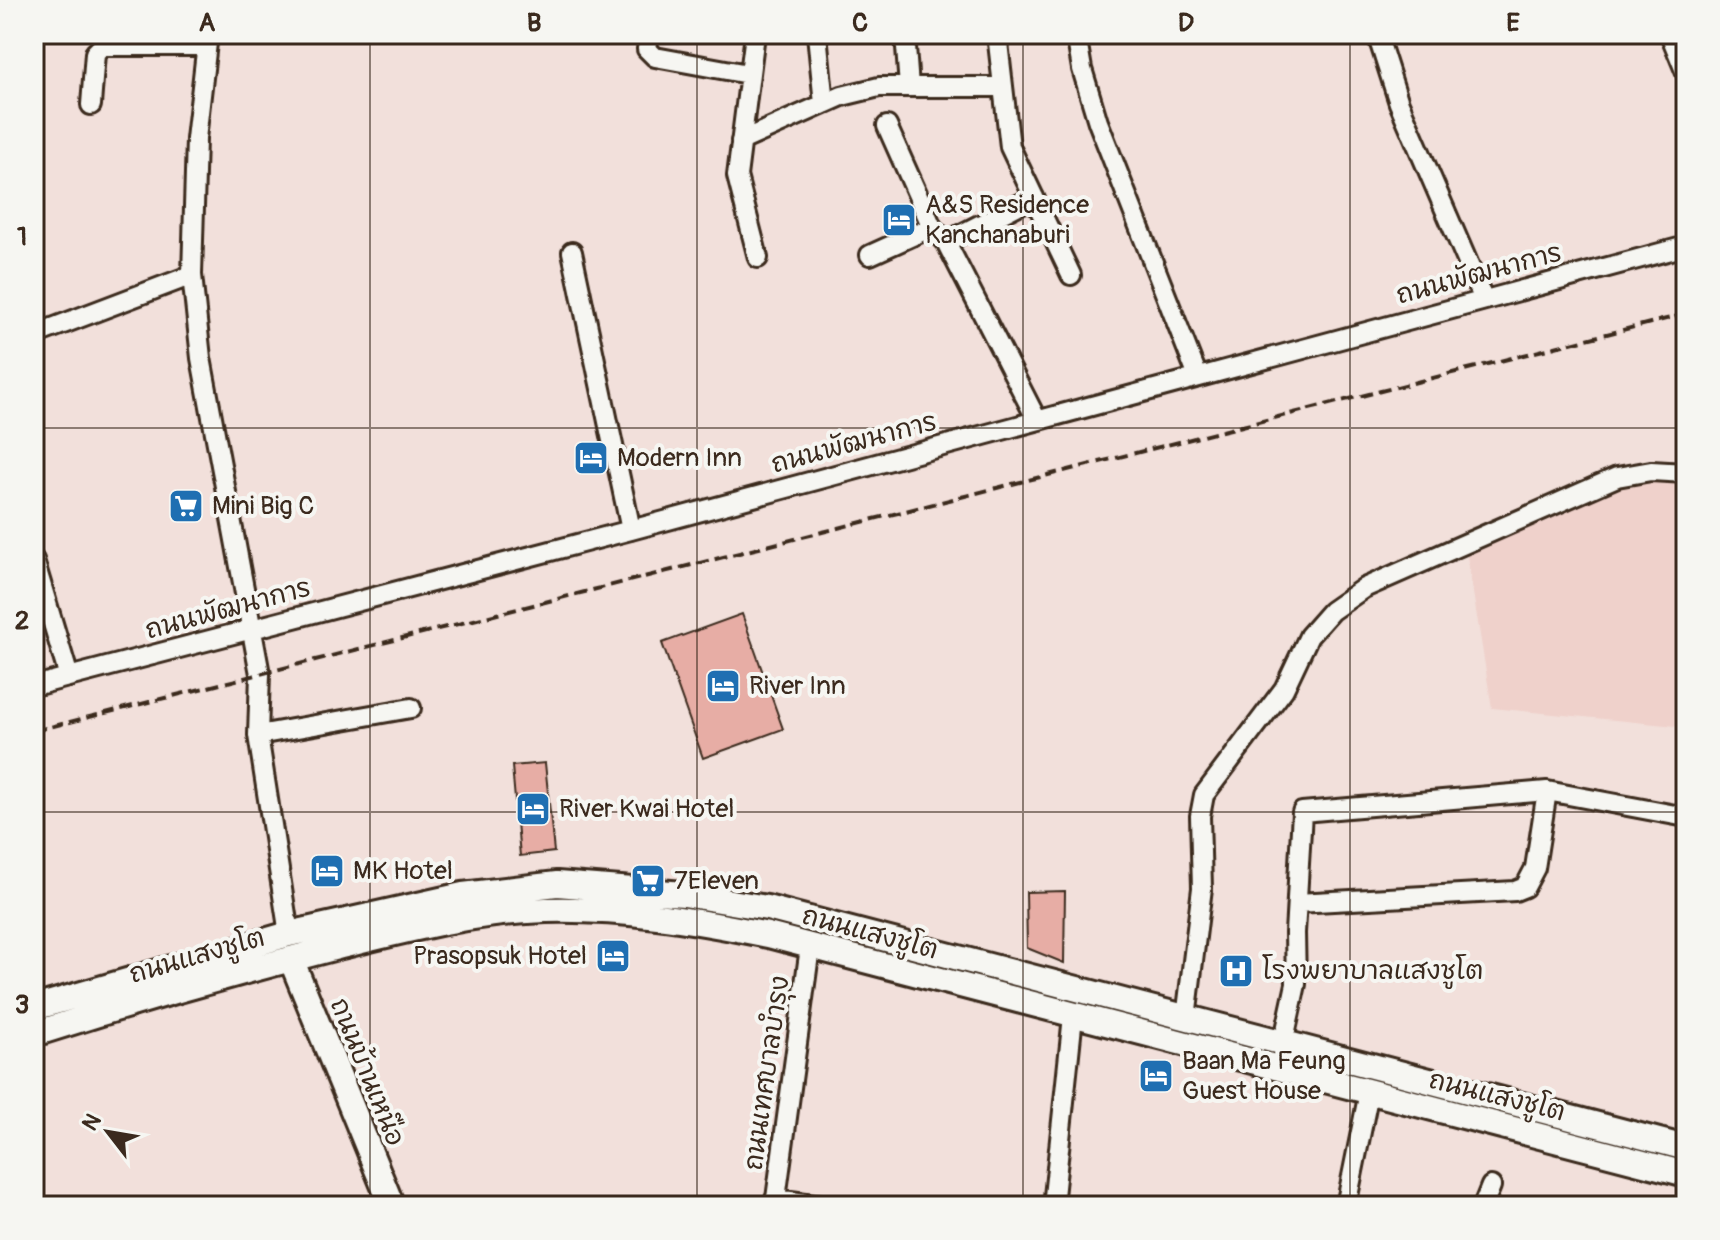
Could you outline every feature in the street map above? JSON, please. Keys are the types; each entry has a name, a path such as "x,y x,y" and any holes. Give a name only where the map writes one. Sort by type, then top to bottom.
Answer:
{"main road":[{"name":"ถนนแสงชูโต","path":"616,899 1686,1174"},
{"name":"ถนนแสงชูโต","path":"34,1008 290,946 457,917 545,910 616,899 767,908 1686,1148"},
{"name":"ถนนแสงชูโต","path":"34,1034 290,946"},
{"name":"ถนนบ้านเหนือ","path":"290,946 392,1206"}],"street":[{"path":"649,34 647,49 655,57 748,74"},
{"path":"755,34 737,176 758,258"},
{"path":"817,34 824,104"},
{"path":"905,34 909,87"},
{"path":"997,34 1010,147 1071,275"},
{"path":"1076,34 1082,69 1098,122 1198,377"},
{"path":"1377,34 1399,103 1484,300"},
{"path":"1670,34 1686,73"},
{"path":"91,105 95,53 102,46 207,40 196,139 192,275 201,358 260,674 258,735 290,946"},
{"path":"741,141 824,104 879,87 1003,87"},
{"path":"887,126 932,227 946,242 1037,420"},
{"path":"946,242 1034,197"},
{"path":"870,255 932,227"},
{"name":"ถนนพัฒนาการ","path":"34,686 631,530 1686,246"},
{"path":"572,252 631,530"},
{"path":"34,335 192,275"},
{"path":"1186,1018 1202,888 1200,816 1204,795 1284,689 1309,636 1331,611 1364,588 1617,477 1651,471 1686,473"},
{"path":"34,560 69,677"},
{"path":"258,735 411,708"},
{"path":"1283,1044 1296,984 1302,812 1547,791 1686,817"},
{"path":"1297,903 1515,891 1525,887 1535,868 1547,791"},
{"name":"ถนนเทศบาลบำรุง","path":"775,1203 810,947"},
{"path":"1053,1206 1073,1016"},
{"path":"1346,1206 1369,1092"},
{"path":"1483,1206 1491,1186"},
{"path":"775,1203 829,1206"}],"shaded area":[{"path":"1617,477 1686,477 1686,727 1492,708 1465,544"}],"building":[{"name":"River Inn","path":"742,614 783,729 703,758 662,643"},
{"name":"River Kwai Hotel","path":"545,763 554,852 520,856 512,766"},
{"path":"1065,891 1064,963 1027,948 1026,892"}],"railway":[{"path":"34,731 1686,314"}],"place":[{"name":"A&S Residence Kanchanaburi","path":"899,220"},
{"name":"Modern Inn","path":"591,458"},
{"name":"Mini Big C","path":"186,506"},
{"name":"River Inn","path":"723,686"},
{"name":"River Kwai Hotel","path":"533,809"},
{"name":"MK Hotel","path":"327,871"},
{"name":"7Eleven","path":"648,881"},
{"name":"Prasopsuk Hotel","path":"613,956"},
{"name":"โรงพยาบาลแสงชูโต","path":"1236,971"},
{"name":"Baan Ma Feung Guest House","path":"1156,1076"}]}
